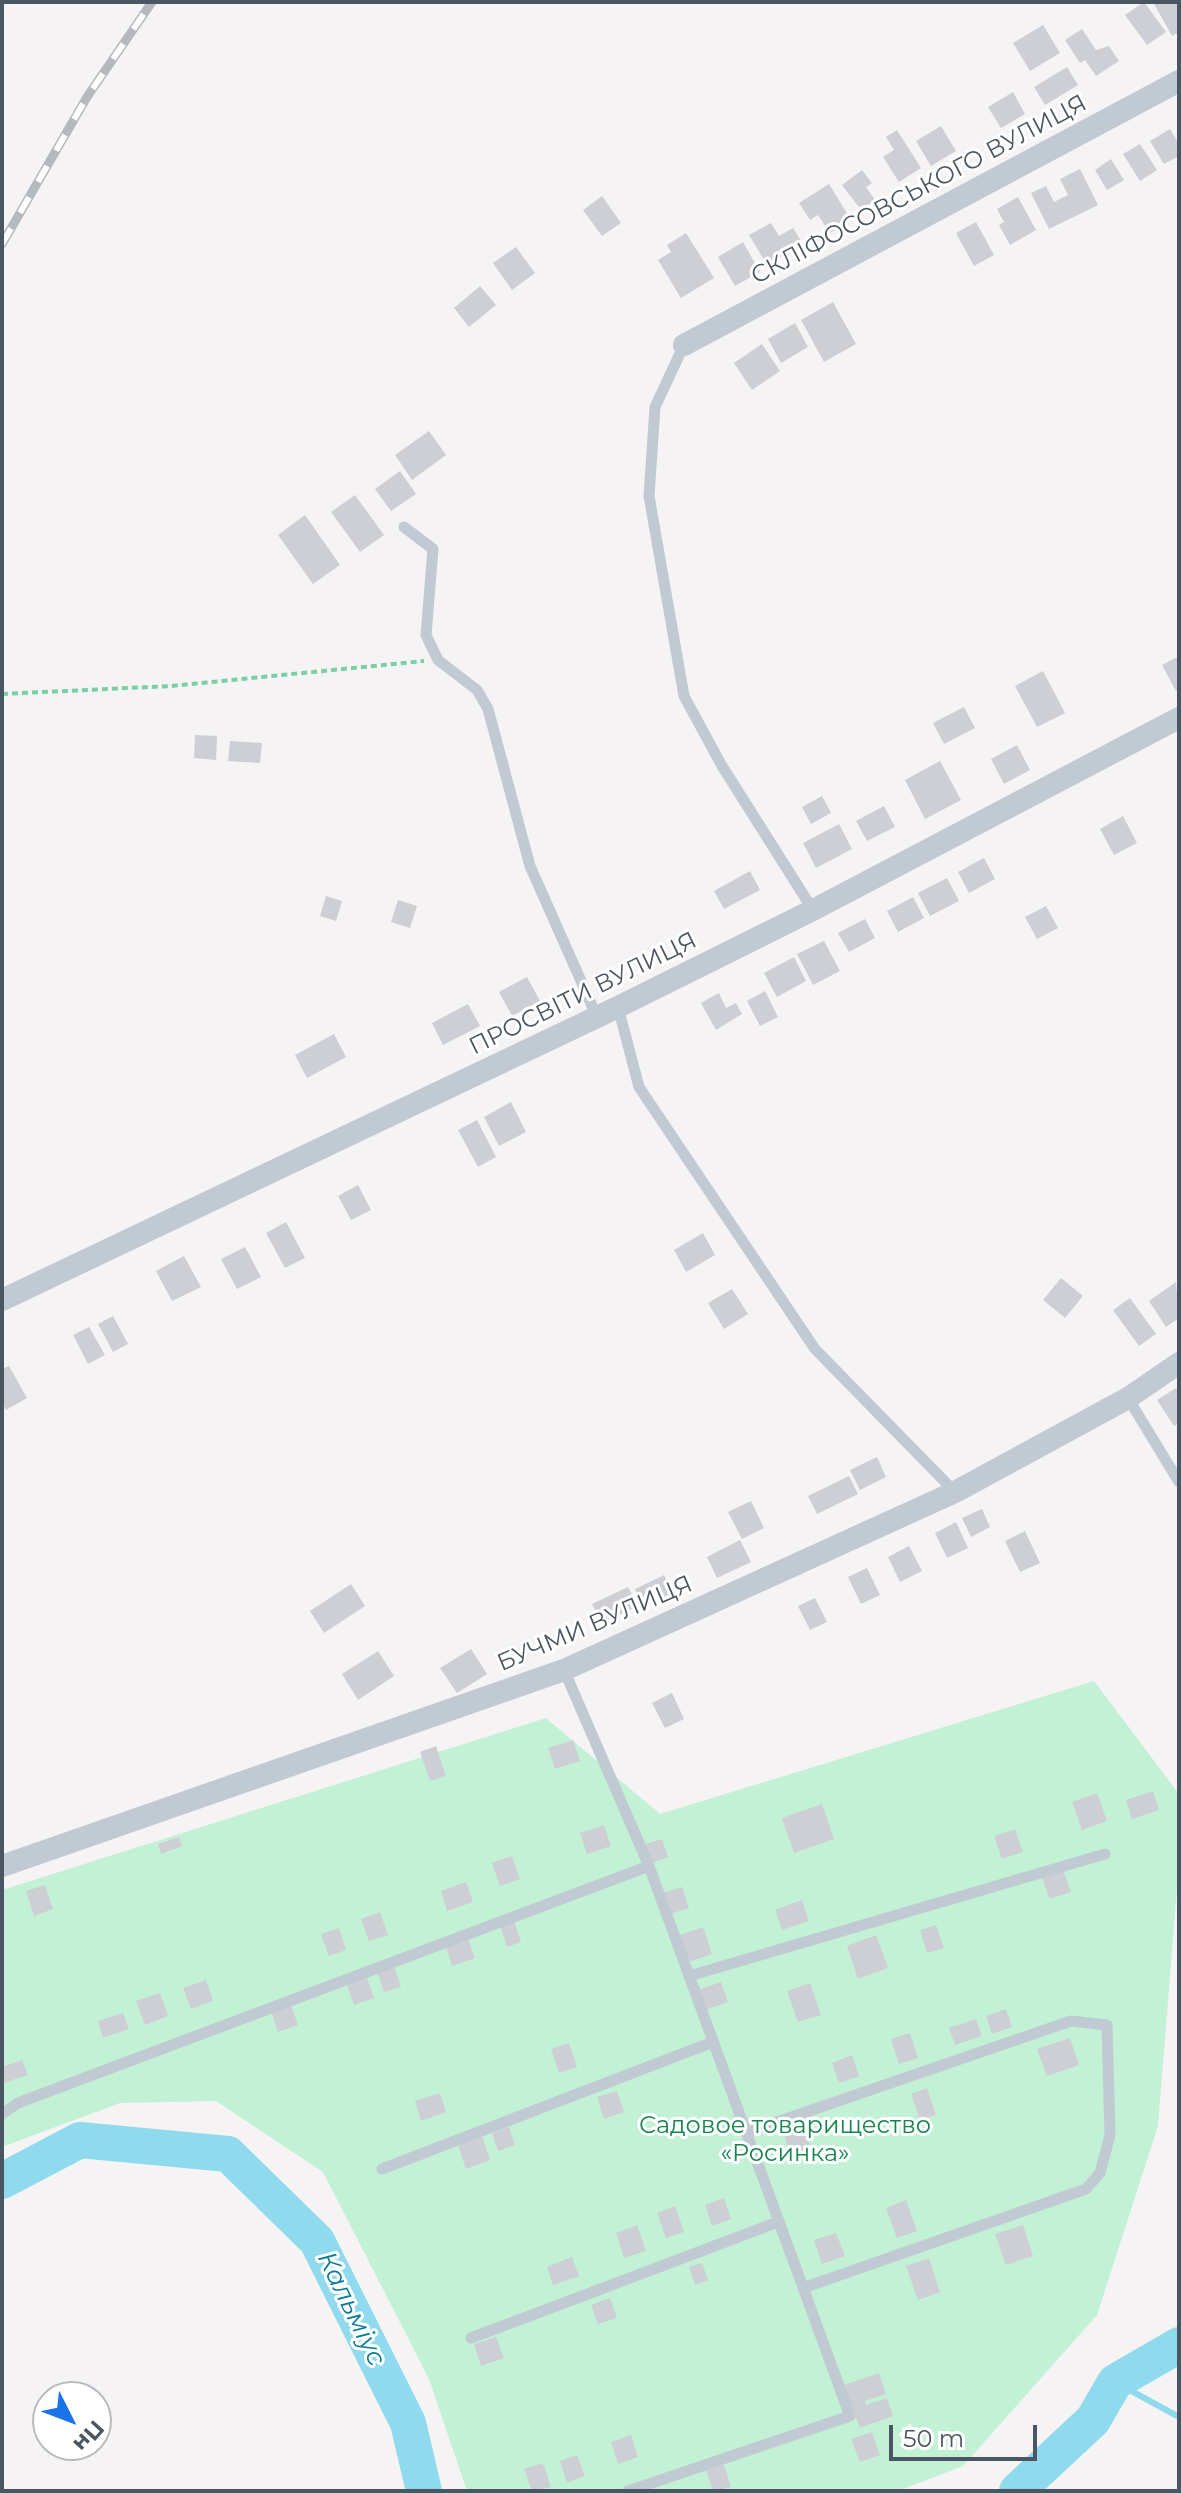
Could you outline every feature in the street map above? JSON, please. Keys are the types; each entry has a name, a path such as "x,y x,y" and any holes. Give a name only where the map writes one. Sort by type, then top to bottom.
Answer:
{"street":[{"name":"СКЛІФОСОВСЬКОГО ВУЛИЦЯ","path":"684,345 1179,81"},
{"name":"ПРОСВІТИ ВУЛИЦЯ","path":"2,1300 618,1007 813,910 1179,718"},
{"name":"БУЧМИ ВУЛИЦЯ","path":"2,1866 564,1670 955,1492 1128,1398 1179,1363"}],"lane":[{"path":"684,345 655,407 649,496 684,696 722,766 813,910"},
{"path":"404,527 433,549 426,635 438,660 477,690 488,709 530,866 597,1017"},
{"path":"618,1007 639,1087 815,1349 955,1492"},
{"path":"1128,1398 1179,1482"},
{"path":"564,1670 649,1866 850,2416 628,2491"},
{"path":"689,1976 1105,1854"},
{"path":"2,2114 18,2103 649,1866"},
{"path":"745,2133 1071,2021 1107,2025 1110,2135 1100,2173 1086,2189 803,2288"},
{"path":"382,2169 713,2042"},
{"path":"471,2338 778,2222"}],"path":[{"path":"2,694 200,684 438,660"}],"green space":[{"name":"Садовое товарищество «Росинка»","path":"1094,1681 1179,1794 1179,1863 1158,2126 1097,2315 963,2466 898,2491 467,2491 429,2379 323,2172 216,2101 120,2103 2,2147 2,1890 546,1718 660,1814"}],"building":[{"path":"1144,2 1166,32 1147,45 1125,15"},
{"path":"1153,2 1179,2 1179,32 1172,36"},
{"path":"1043,25 1060,53 1030,71 1013,43"},
{"path":"1082,29 1096,50 1109,46 1119,61 1096,76 1085,60 1080,63 1065,40"},
{"path":"1067,67 1078,85 1045,105 1034,87"},
{"path":"1013,92 1025,114 1001,128 988,107"},
{"path":"941,126 956,151 931,166 916,141"},
{"path":"1170,129 1179,144 1179,156 1164,164 1150,141"},
{"path":"897,130 921,168 899,182 883,157 894,150 886,137"},
{"path":"1140,144 1157,170 1140,181 1123,154"},
{"path":"1111,159 1124,180 1107,190 1095,170"},
{"path":"1080,169 1098,205 1049,229 1031,193 1046,186 1054,202 1068,195 1060,179"},
{"path":"862,170 872,183 866,187 875,200 861,210 842,185"},
{"path":"829,184 851,220 830,233 818,215 810,220 799,203"},
{"path":"602,196 621,223 602,236 583,210"},
{"path":"1018,197 1036,230 1010,245 999,225 1004,222 997,209"},
{"path":"976,222 994,255 974,266 956,233"},
{"path":"771,223 779,236 793,228 803,244 767,265 749,235"},
{"path":"686,233 714,278 681,298 658,260 671,252 667,245"},
{"path":"743,242 760,272 735,286 718,257"},
{"path":"516,247 535,273 512,290 493,263"},
{"path":"480,286 496,305 469,327 454,308"},
{"path":"833,302 856,344 824,362 801,320"},
{"path":"795,323 808,347 781,363 768,339"},
{"path":"762,344 780,371 752,390 734,363"},
{"path":"429,431 446,455 412,480 395,455"},
{"path":"400,471 416,494 391,511 375,489"},
{"path":"355,495 384,535 360,552 331,512"},
{"path":"305,515 340,565 313,584 278,535"},
{"path":"1179,656 1179,690 1176,691 1162,665"},
{"path":"1043,671 1065,713 1037,727 1015,686"},
{"path":"964,707 975,728 944,744 933,723"},
{"path":"195,735 217,736 216,760 194,758"},
{"path":"230,741 262,743 260,763 228,761"},
{"path":"1017,745 1030,770 1004,784 991,759"},
{"path":"940,761 961,800 925,819 905,780"},
{"path":"822,796 831,813 811,824 802,807"},
{"path":"884,806 895,827 867,841 856,821"},
{"path":"1123,816 1137,843 1114,855 1100,829"},
{"path":"839,824 852,849 816,868 803,843"},
{"path":"984,858 995,879 969,893 958,872"},
{"path":"750,871 760,890 724,909 714,891"},
{"path":"947,878 959,901 930,916 918,893"},
{"path":"326,896 342,901 336,921 320,916"},
{"path":"913,897 924,918 898,932 887,911"},
{"path":"398,900 417,906 410,928 391,922"},
{"path":"1046,906 1058,928 1037,939 1025,917"},
{"path":"865,919 875,938 849,952 838,933"},
{"path":"824,941 840,971 813,985 797,954"},
{"path":"794,957 806,981 777,997 764,973"},
{"path":"527,977 540,1001 512,1016 499,992"},
{"path":"765,991 778,1017 760,1026 747,1001"},
{"path":"719,993 726,1008 736,1003 742,1014 716,1030 701,1003"},
{"path":"468,1004 480,1026 443,1045 432,1023"},
{"path":"334,1034 346,1057 307,1078 295,1055"},
{"path":"511,1102 526,1132 499,1146 484,1117"},
{"path":"477,1120 496,1157 478,1167 458,1130"},
{"path":"358,1185 371,1210 351,1220 338,1196"},
{"path":"286,1222 305,1258 285,1268 266,1233"},
{"path":"703,1233 715,1255 686,1272 674,1250"},
{"path":"245,1247 261,1277 237,1289 221,1259"},
{"path":"184,1256 201,1287 172,1301 156,1271"},
{"path":"1061,1278 1083,1296 1065,1318 1043,1300"},
{"path":"1176,1282 1179,1318 1166,1327 1149,1301"},
{"path":"732,1289 748,1314 724,1329 708,1303"},
{"path":"1130,1298 1156,1334 1139,1346 1113,1310"},
{"path":"113,1316 128,1344 113,1352 98,1324"},
{"path":"89,1327 105,1355 88,1364 73,1335"},
{"path":"9,1366 27,1398 6,1410 2,1402 2,1369"},
{"path":"1176,1388 1179,1393 1179,1423 1174,1426 1157,1400"},
{"path":"877,1457 886,1477 860,1490 850,1470"},
{"path":"849,1476 858,1494 817,1514 808,1496"},
{"path":"751,1501 764,1528 742,1539 728,1512"},
{"path":"982,1509 990,1527 971,1537 962,1518"},
{"path":"956,1522 968,1548 947,1558 935,1533"},
{"path":"1025,1531 1040,1563 1020,1572 1005,1541"},
{"path":"740,1540 751,1562 717,1578 707,1557"},
{"path":"909,1546 922,1571 900,1582 888,1557"},
{"path":"867,1568 880,1595 861,1604 848,1577"},
{"path":"664,1575 673,1593 643,1607 635,1589"},
{"path":"351,1584 365,1606 324,1633 310,1611"},
{"path":"628,1587 638,1606 602,1623 592,1604"},
{"path":"815,1598 827,1622 810,1630 798,1606"},
{"path":"471,1649 487,1674 457,1693 440,1668"},
{"path":"378,1651 394,1676 358,1700 342,1674"},
{"path":"672,1693 684,1719 665,1728 652,1703"},
{"path":"573,1740 580,1761 555,1769 548,1748"},
{"path":"436,1746 446,1776 430,1781 420,1752"},
{"path":"1153,1791 1159,1810 1132,1819 1126,1800"},
{"path":"1097,1793 1107,1821 1082,1830 1072,1802"},
{"path":"822,1804 834,1839 794,1853 782,1818"},
{"path":"604,1825 611,1846 587,1854 580,1833"},
{"path":"1015,1829 1023,1852 1002,1859 994,1836"},
{"path":"179,1837 182,1846 161,1854 158,1844"},
{"path":"662,1839 668,1857 650,1864 643,1845"},
{"path":"512,1856 520,1879 500,1886 492,1863"},
{"path":"1063,1870 1071,1892 1050,1899 1042,1878"},
{"path":"466,1882 473,1902 447,1911 441,1891"},
{"path":"45,1885 53,1909 34,1916 26,1891"},
{"path":"682,1887 689,1908 670,1914 662,1893"},
{"path":"802,1900 809,1921 782,1930 775,1910"},
{"path":"380,1912 388,1935 369,1941 361,1919"},
{"path":"514,1921 521,1942 507,1947 500,1926"},
{"path":"936,1925 944,1948 927,1953 920,1930"},
{"path":"703,1927 712,1954 686,1963 677,1936"},
{"path":"339,1928 346,1950 329,1956 321,1934"},
{"path":"876,1935 888,1968 858,1979 847,1946"},
{"path":"468,1939 475,1958 452,1966 446,1946"},
{"path":"394,1966 401,1987 384,1992 377,1972"},
{"path":"367,1978 374,1998 354,2005 347,1985"},
{"path":"206,1980 213,2001 191,2009 183,1988"},
{"path":"721,1982 728,2002 705,2010 698,1990"},
{"path":"810,1983 821,2015 798,2022 787,1991"},
{"path":"160,1993 168,2016 145,2025 136,2001"},
{"path":"291,2005 298,2025 278,2032 271,2011"},
{"path":"1006,2009 1012,2027 992,2034 986,2016"},
{"path":"123,2013 129,2029 103,2038 98,2021"},
{"path":"976,2019 982,2036 955,2045 949,2028"},
{"path":"910,2033 918,2058 899,2064 891,2039"},
{"path":"1070,2038 1079,2065 1047,2076 1037,2049"},
{"path":"569,2043 577,2067 559,2073 551,2049"},
{"path":"852,2055 859,2076 839,2083 832,2063"},
{"path":"22,2060 28,2075 3,2083 2,2067"},
{"path":"927,2088 936,2115 920,2120 911,2094"},
{"path":"617,2091 624,2112 604,2119 597,2097"},
{"path":"440,2093 446,2112 421,2121 415,2101"},
{"path":"509,2127 515,2145 498,2151 492,2133"},
{"path":"804,2129 811,2149 791,2155 784,2135"},
{"path":"482,2136 490,2160 466,2169 458,2145"},
{"path":"724,2198 731,2219 712,2226 705,2205"},
{"path":"906,2200 917,2231 897,2238 886,2208"},
{"path":"675,2206 684,2232 666,2238 657,2213"},
{"path":"637,2225 646,2251 624,2258 616,2233"},
{"path":"1023,2225 1033,2256 1006,2265 995,2234"},
{"path":"836,2233 845,2256 822,2264 814,2240"},
{"path":"572,2257 579,2276 553,2285 547,2267"},
{"path":"929,2258 940,2292 918,2300 906,2266"},
{"path":"702,2263 708,2280 695,2285 689,2267"},
{"path":"610,2298 617,2318 598,2324 591,2305"},
{"path":"496,2337 504,2358 481,2366 474,2344"},
{"path":"879,2373 886,2394 865,2401 866,2405 887,2398 893,2416 860,2428 844,2385"},
{"path":"872,2432 880,2455 860,2462 851,2439"},
{"path":"631,2435 638,2457 618,2464 611,2442"},
{"path":"577,2455 585,2476 567,2483 560,2461"},
{"path":"723,2462 731,2487 713,2491 705,2468"},
{"path":"543,2463 551,2487 532,2491 524,2469"}],"waterway":[{"name":"Кальміус","path":"2,2181 80,2140 228,2154 317,2241 408,2423 424,2491"},
{"name":"Кальміус","path":"1017,2491 1093,2420 1115,2382 1179,2345"},
{"path":"1115,2382 1179,2417"}],"railway":[{"path":"2,244 87,97 152,2"}]}
